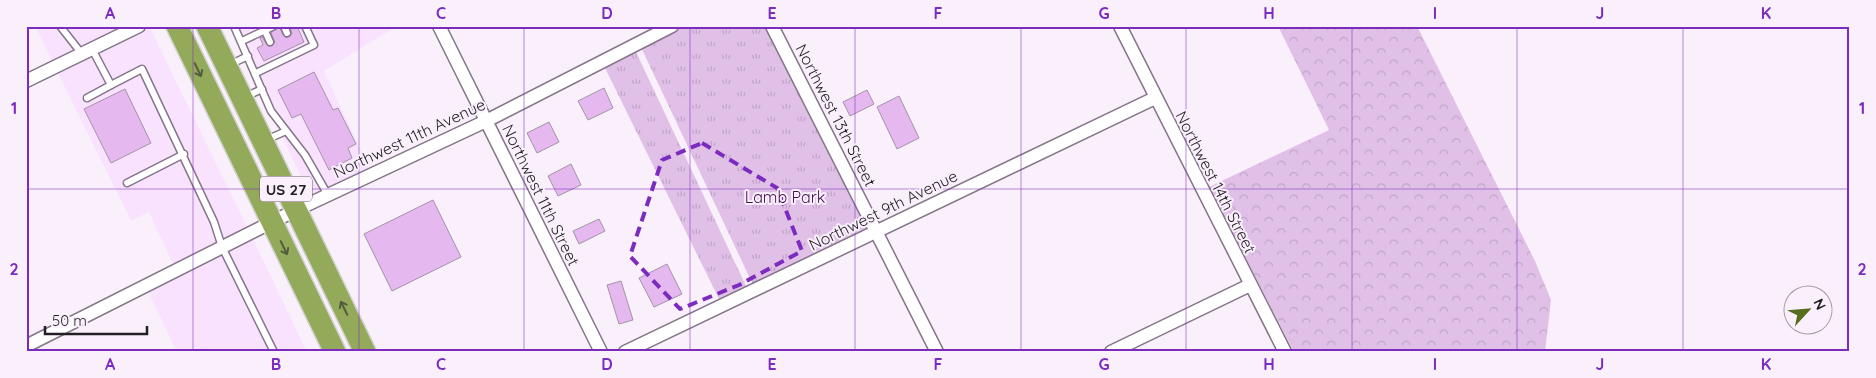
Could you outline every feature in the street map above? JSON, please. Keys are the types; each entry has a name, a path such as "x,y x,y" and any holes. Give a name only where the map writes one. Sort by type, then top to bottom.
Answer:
{"highway":[{"name":"US 27","path":"177,26 335,352"},
{"name":"US 27","path":"207,26 365,352"}],"street":[{"name":"Northwest 11th Street","path":"439,26 601,352"},
{"name":"Northwest 11th Avenue","path":"26,346 271,222 486,121 672,26"},
{"name":"Northwest 13th Street","path":"772,26 937,352"},
{"name":"Northwest 14th Street","path":"1120,26 1285,352"},
{"path":"26,81 134,27"},
{"name":"Northwest 9th Avenue","path":"625,352 876,230 1155,98"},
{"path":"1111,352 1250,285"}],"lane":[{"path":"60,26 87,52 111,85"},
{"path":"234,26 271,111 305,155 328,195"},
{"path":"242,41 274,26"},
{"path":"284,26 288,33"},
{"path":"256,73 278,58 314,45 305,26"},
{"path":"265,30 270,42"},
{"path":"226,66 248,56"},
{"path":"86,98 142,69 184,154 214,222 222,247 274,352"},
{"path":"242,99 262,89"},
{"path":"263,142 286,131"},
{"path":"127,183 184,154"}],"highlighted area":[{"path":"702,143 777,188 802,251 739,285 680,309 630,256 662,160"}],"shaded area":[{"path":"35,26 123,26 52,61"},
{"path":"230,26 397,26 324,71 369,168 310,196"},
{"path":"150,28 247,227 173,264 149,212 131,221 58,73"},
{"path":"253,239 307,352 177,352 148,292"}],"green space":[{"name":"Lamb Park","path":"672,26 772,26 877,231 755,289 639,43"},
{"path":"1278,26 1417,26 1535,261 1551,300 1545,352 1294,352 1209,187 1329,130"},
{"path":"636,52 746,286 719,299 605,68"}],"building":[{"path":"279,26 283,35 287,38 292,34 290,26 297,26 304,42 264,61 257,48 263,45 260,38 262,37 268,46 272,46 275,42 271,33"},
{"path":"314,72 333,110 338,108 356,144 348,148 352,158 329,170 301,114 292,118 278,90"},
{"path":"604,88 613,108 588,120 578,101"},
{"path":"125,89 151,143 111,163 84,109"},
{"path":"867,90 874,104 850,116 843,102"},
{"path":"899,96 919,138 897,149 877,107"},
{"path":"549,122 559,142 537,153 527,133"},
{"path":"571,164 581,185 558,196 548,176"},
{"path":"433,200 461,257 392,291 364,234"},
{"path":"599,219 605,231 579,244 573,231"},
{"path":"667,264 682,294 654,307 639,278"},
{"path":"621,281 633,320 619,324 607,285"}]}
